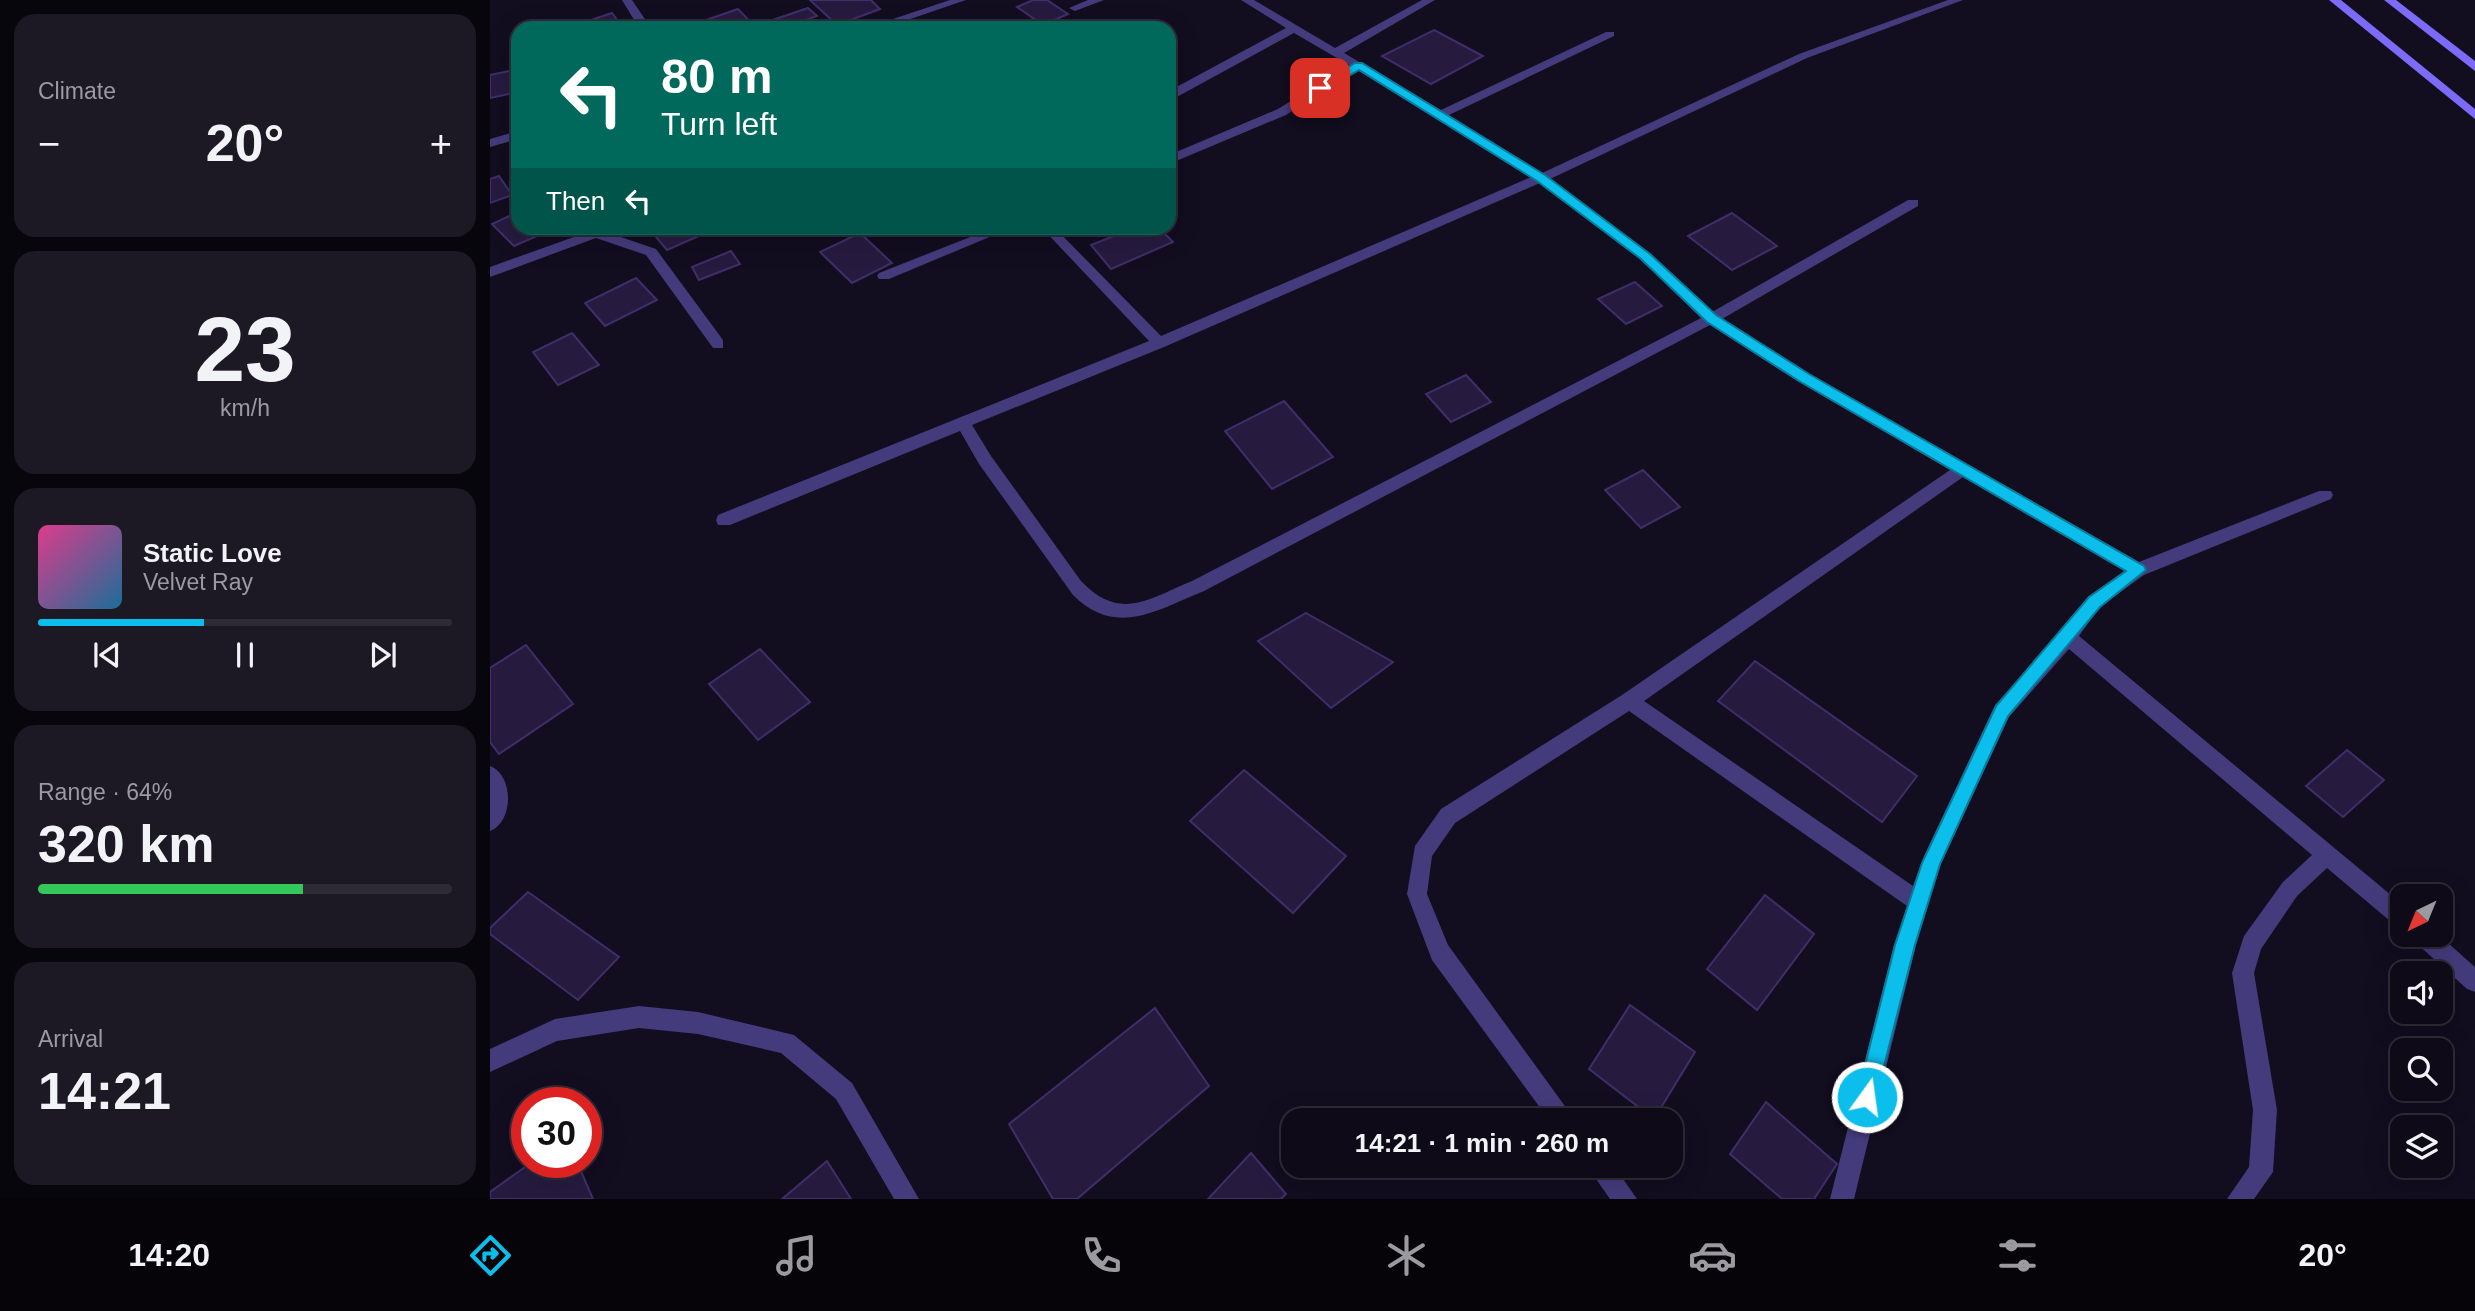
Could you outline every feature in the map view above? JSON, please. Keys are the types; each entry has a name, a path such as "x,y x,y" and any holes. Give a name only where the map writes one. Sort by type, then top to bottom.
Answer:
{"main road":[{"path":"2334,0 2475,115"},
{"path":"2389,0 2475,67"}],"street":[{"path":"627,0 640,21"},
{"path":"894,21 961,0"},
{"path":"1076,8 1099,0"},
{"path":"1246,0 1359,65 1541,178 1646,257 1712,319 1804,377 2138,570"},
{"path":"1336,52 1430,0"},
{"path":"724,520 1159,343 1541,178 1803,56 1958,0"},
{"path":"1176,92 1295,28"},
{"path":"1440,114 1611,34"},
{"path":"1176,157 1272,117 1359,65"},
{"path":"490,143 511,137"},
{"path":"962,423 985,460 1075,586 1089,601 1117,612 1153,603 1198,586 1712,319 1913,203"},
{"path":"490,272 591,235"},
{"path":"602,235 651,252 663,264 718,344"},
{"path":"884,276 986,235"},
{"path":"1055,235 1159,343"},
{"path":"1554,1108 1440,952 1417,894 1422,853 1448,816 1629,701 1963,469"},
{"path":"1842,1199 1931,863 2002,711 2094,602 2138,570 2325,495"},
{"path":"2067,637 2390,908"},
{"path":"1629,701 1919,902"},
{"path":"490,775 497,785 499,802 490,821"},
{"path":"2239,1199 2261,1172 2265,1110 2243,973 2252,944 2290,889 2327,855"},
{"path":"2436,947 2475,981"},
{"path":"490,1061 555,1030 639,1017 698,1023 786,1044 844,1091 907,1199"},
{"path":"1608,1178 1625,1199"}],"building":[{"path":"810,0 871,0 880,9 848,21 833,21"},
{"path":"1033,0 1047,0 1068,14 1052,21 1037,21 1017,7"},
{"path":"808,8 817,16 803,21 770,21"},
{"path":"738,9 749,21 703,21"},
{"path":"612,13 618,21 588,21"},
{"path":"1434,30 1483,56 1431,84 1382,56"},
{"path":"511,70 511,94 490,98 490,75"},
{"path":"499,176 511,195 490,203 490,179"},
{"path":"1732,213 1777,246 1732,270 1688,236"},
{"path":"511,215 511,235 539,235 514,246 492,224"},
{"path":"661,235 701,235 667,250 656,237"},
{"path":"856,235 862,235 892,263 852,283 820,252"},
{"path":"1116,235 1166,235 1173,242 1111,269 1091,245"},
{"path":"731,251 740,264 699,280 692,267"},
{"path":"636,278 657,300 605,326 585,303"},
{"path":"1635,282 1662,306 1626,324 1598,299"},
{"path":"572,333 599,365 558,385 533,352"},
{"path":"1466,375 1491,402 1451,422 1426,394"},
{"path":"1284,401 1333,457 1272,489 1225,431"},
{"path":"1643,470 1680,507 1641,528 1605,490"},
{"path":"1306,613 1393,662 1331,708 1258,641"},
{"path":"526,645 573,704 499,754 490,742 490,668"},
{"path":"760,649 810,702 758,740 709,684"},
{"path":"1755,661 1917,776 1882,822 1718,701"},
{"path":"2347,750 2384,780 2343,817 2306,786"},
{"path":"1244,770 1346,856 1293,913 1190,821"},
{"path":"528,892 619,957 578,1000 490,934 490,928"},
{"path":"1765,895 1814,934 1757,1010 1707,969"},
{"path":"1630,1005 1695,1052 1661,1108 1640,1108 1589,1069"},
{"path":"1155,1008 1209,1086 1077,1199 1053,1199 1009,1124"},
{"path":"1766,1102 1837,1164 1814,1199 1782,1199 1730,1154"},
{"path":"1251,1153 1286,1194 1281,1199 1208,1199"},
{"path":"827,1161 851,1199 782,1199"},
{"path":"511,1177 584,1178 593,1199 490,1199 490,1192"}],"route":[{"path":"1320,88 1359,65 1541,178 1646,257 1712,319 1804,377 2138,570 2094,602 2002,711 1931,863 1905,945 1867,1097"}]}
